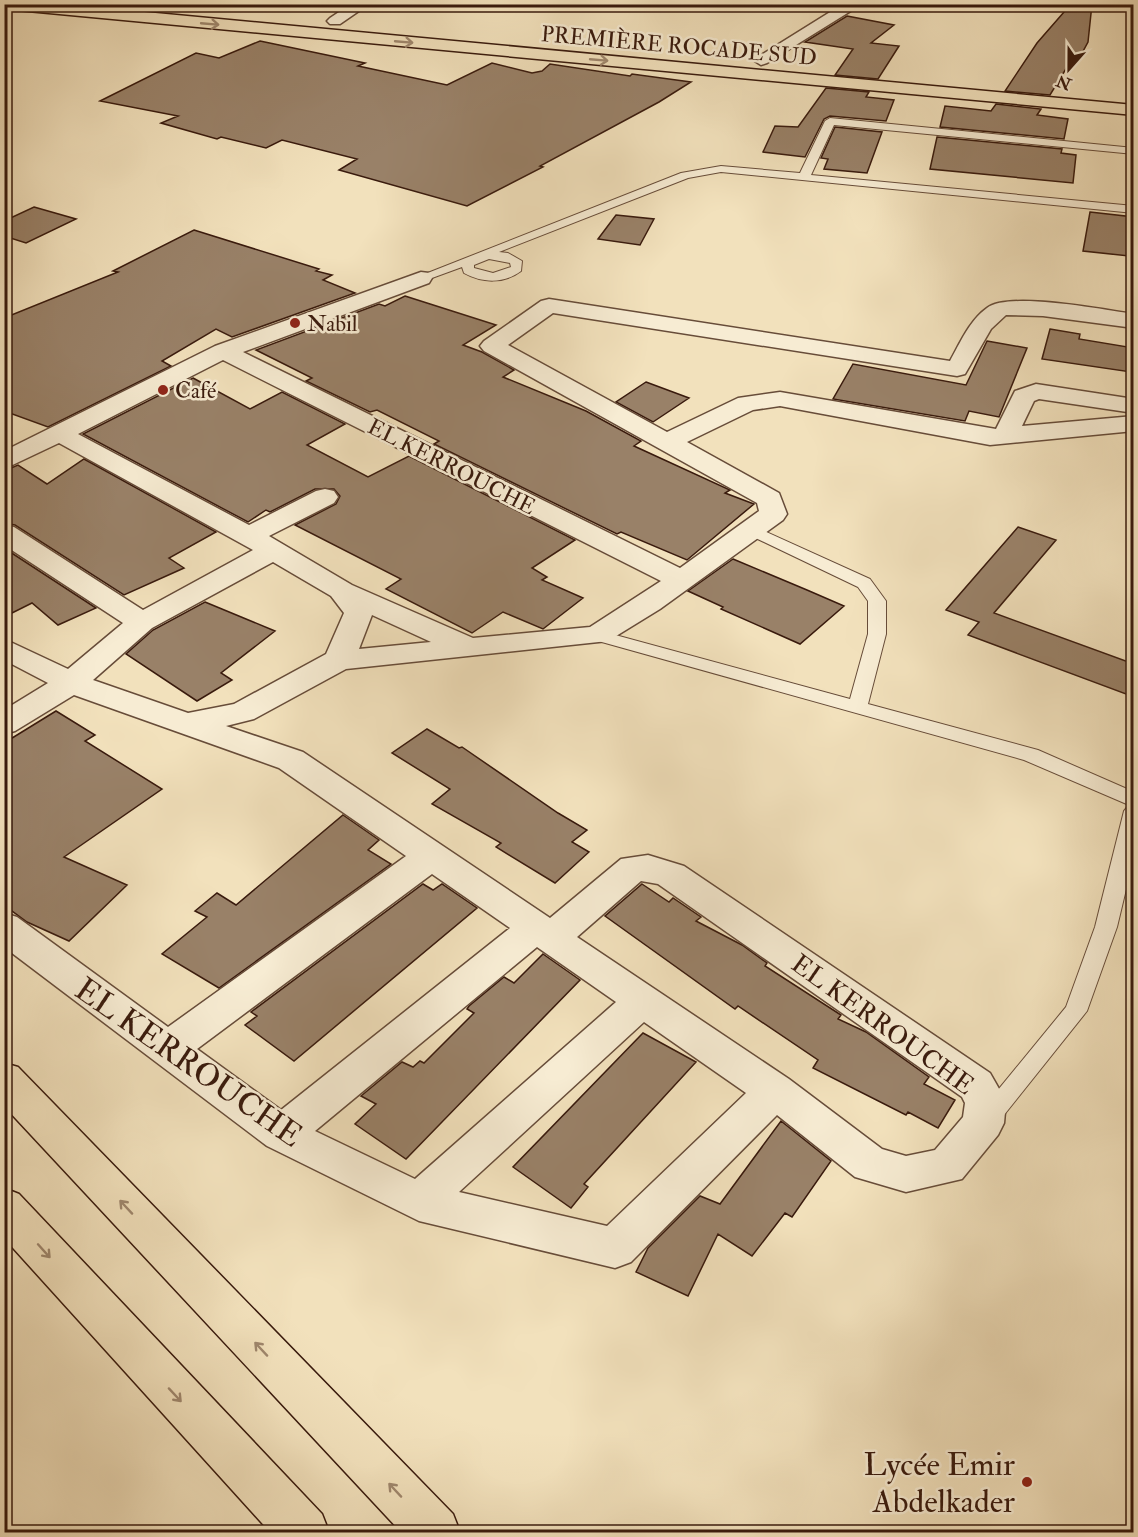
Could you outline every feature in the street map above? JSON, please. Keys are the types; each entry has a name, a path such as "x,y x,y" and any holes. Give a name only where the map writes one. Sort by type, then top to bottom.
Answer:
{"main road":[{"name":"PREMIÈRE ROCADE SUD","path":"6,4 1134,110"},
{"name":"PREMIÈRE ROCADE SUD","path":"144,4 760,60 775,65 1134,98"},
{"path":"4,1079 435,1533"},
{"path":"4,1207 304,1533"}],"street":[{"path":"335,21 362,4"},
{"path":"760,60 855,4"},
{"path":"4,460 223,351 421,278"},
{"path":"189,723 243,712 339,660 597,635 650,603 774,514 770,499 492,346 549,306 957,369 989,317 999,309 1055,311 1134,321"},
{"name":"EL KERROUCHE","path":"223,351 681,580"},
{"path":"1005,437 1024,396 1036,391 1134,406"},
{"path":"667,442 747,403 780,399 973,435 1005,437 1134,423"},
{"path":"58,433 249,536 341,590 471,648"},
{"path":"249,536 325,496"},
{"path":"4,533 142,622"},
{"path":"4,724 71,683 142,622 273,551"},
{"path":"339,660 359,612 341,590"},
{"name":"EL KERROUCHE","path":"4,648 71,683 291,760 642,1001 775,1091 870,1164 906,1173 947,1166 983,1123 987,1101 976,1085 671,875 648,867 633,868 543,933"},
{"path":"166,1050 432,856"},
{"name":"EL KERROUCHE","path":"4,927 166,1050 282,1134 419,1202 615,1248 775,1091"},
{"path":"282,1134 543,933"},
{"path":"419,1202 642,1001"}],"lane":[{"path":"805,176 830,121 1134,151"},
{"path":"421,278 685,174 721,169 1134,210"},
{"path":"752,530 864,583 877,602 877,634 857,709"},
{"path":"597,635 857,709 1030,755 1134,800"},
{"path":"983,1123 1076,1011 1106,927 1134,810"}],"building":[{"path":"1071,4 1092,4 1088,42 1081,55 1075,54 1050,95 1005,91 1037,43"},
{"path":"847,16 894,25 871,43 899,46 878,79 835,75 853,49 805,42"},
{"path":"260,41 365,63 358,66 447,85 492,63 532,73 542,71 550,64 691,82 659,102 540,166 543,167 467,206 339,170 357,159 282,140 266,148 221,137 217,139 161,123 178,116 100,101 196,53 219,58"},
{"path":"826,88 869,92 866,97 894,100 886,121 830,116 824,119 805,157 763,152 775,126 798,127"},
{"path":"996,104 1041,109 1037,115 1068,119 1064,139 940,127 945,106 991,111"},
{"path":"835,127 882,132 867,173 824,169 828,159 821,158"},
{"path":"937,137 1062,149 1061,153 1076,155 1073,183 930,169"},
{"path":"34,207 76,219 26,243 4,236 4,221"},
{"path":"1090,212 1134,217 1134,252 1130,252 1129,256 1083,251"},
{"path":"616,215 654,219 640,245 598,239"},
{"path":"194,230 319,269 316,271 332,275 323,280 355,293 232,337 216,329 162,361 171,366 48,427 4,411 4,318 118,272 113,271"},
{"path":"405,296 496,325 463,345 482,352 514,370 503,377 586,411 641,441 634,446 730,490 725,493 754,504 687,560 621,532 617,534 434,444 439,441 377,410 370,412 306,381 312,378 256,350 379,304 385,306"},
{"path":"1050,329 1080,334 1079,339 1134,348 1131,372 1042,359"},
{"path":"987,341 1027,348 999,417 969,411 965,421 833,399 853,364 966,385"},
{"path":"193,378 250,409 282,392 345,424 307,445 368,477 409,456 575,540 532,568 547,577 542,580 583,598 543,629 503,612 472,633 386,589 401,579 295,525 336,504 340,496 334,489 315,489 270,512 266,510 248,522 83,434"},
{"path":"646,382 689,398 653,422 616,402"},
{"path":"84,459 216,532 169,558 184,568 124,595 15,525 4,523 4,471 18,465 47,484"},
{"path":"1018,527 1056,540 994,613 1134,664 1134,697 968,635 979,622 946,610"},
{"path":"4,548 96,608 58,625 32,603 4,617"},
{"path":"733,559 844,606 800,644 721,609 723,607 688,591"},
{"path":"205,602 275,631 221,673 232,680 197,701 126,654 153,630"},
{"path":"56,711 95,735 85,741 162,789 64,857 127,885 69,941 27,922 4,905 4,743"},
{"path":"427,729 459,748 462,747 558,813 587,830 572,842 589,852 555,883 496,847 501,843 432,804 450,789 392,753"},
{"path":"343,815 379,840 368,850 391,864 219,988 162,954 207,917 195,911 217,893 236,905"},
{"path":"423,884 433,890 442,884 477,908 294,1061 245,1025 257,1016 251,1012"},
{"path":"642,884 669,902 673,898 701,917 696,921 742,945 767,963 765,966 841,1015 838,1019 866,1032 929,1077 924,1084 955,1100 938,1128 908,1112 906,1115 813,1068 818,1060 738,1006 735,1009 605,916"},
{"path":"543,954 580,980 406,1159 355,1124 376,1104 361,1096 402,1062 413,1067 420,1061 424,1063 474,1013 467,1009 469,1006 504,977 514,983"},
{"path":"643,1033 696,1062 584,1184 588,1187 571,1208 513,1167"},
{"path":"781,1121 831,1161 792,1217 785,1213 752,1256 718,1234 688,1296 636,1272 648,1248 700,1196 720,1204"}],"place":[{"name":"Nabil","path":"295,323"},
{"name":"Café","path":"163,390"},
{"name":"Lycée Emir Abdelkader","path":"1027,1482"}]}
